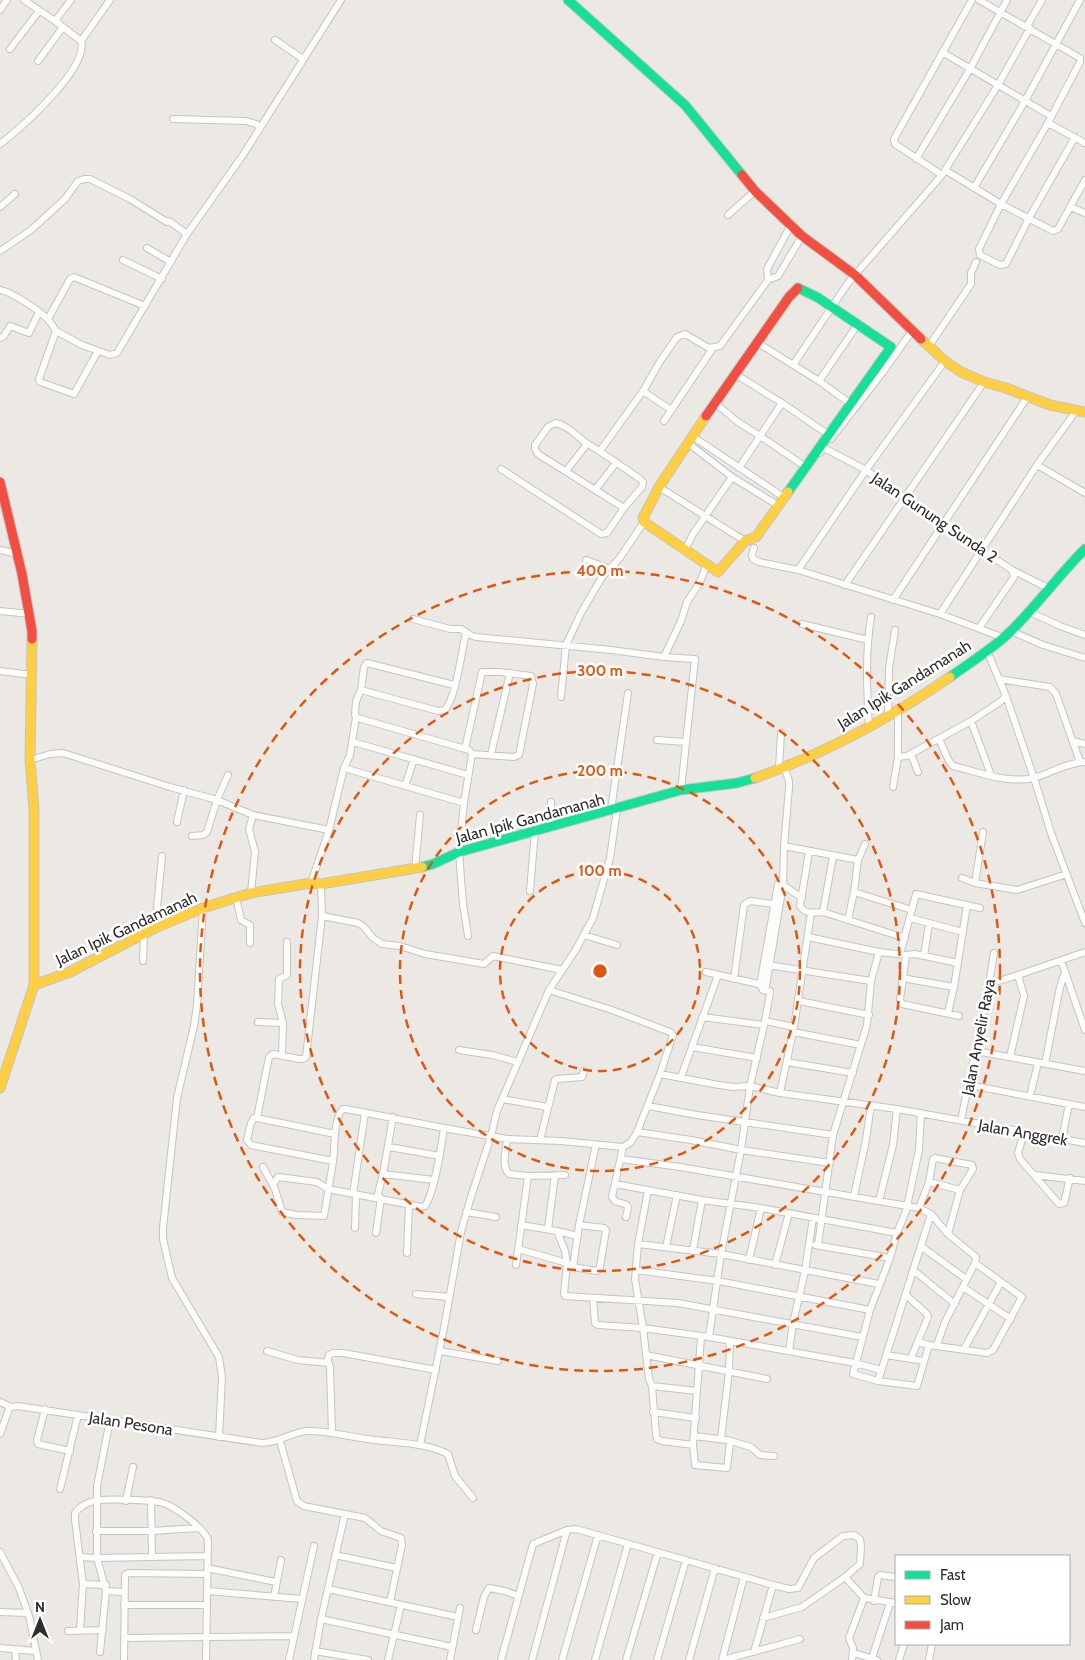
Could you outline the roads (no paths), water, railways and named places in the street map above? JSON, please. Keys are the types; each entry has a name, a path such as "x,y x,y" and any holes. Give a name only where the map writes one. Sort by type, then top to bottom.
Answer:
{"street":[{"path":"0,10 7,0"},
{"path":"56,21 71,0"},
{"path":"81,41 110,0"},
{"path":"0,290 8,292 39,312 48,319 56,331 98,351 110,355 117,353 187,234 243,155 341,0"},
{"path":"568,0 685,106 755,191 802,236 855,275 912,332 946,361 961,372 984,382 1006,388 1050,405 1081,411 1037,466 940,614"},
{"path":"972,0 894,139 895,144 916,159 974,188 1051,231 1056,231 1085,180"},
{"path":"979,0 1078,55 1080,60 1048,123 1001,204 979,249 980,255 1000,265 1006,264 1028,218 1075,138"},
{"path":"916,159 970,69 1007,0"},
{"path":"793,365 848,283 944,173 998,85 1042,0"},
{"path":"974,188 1025,101 1080,0"},
{"path":"0,144 38,110 62,85 80,55 82,47 81,41 56,21 39,12 29,1"},
{"path":"10,49 39,12"},
{"path":"38,61 63,27"},
{"path":"275,40 303,59"},
{"path":"942,52 1051,116"},
{"path":"172,119 246,121 260,127"},
{"path":"1048,123 1085,143"},
{"path":"0,251 31,230 65,199 78,181 84,179 90,179 130,199 167,222 169,221 187,234"},
{"path":"728,215 755,191"},
{"path":"0,207 15,194"},
{"path":"1070,207 1085,213"},
{"path":"768,280 767,269 791,225"},
{"path":"600,451 643,391 661,360 677,338 685,334 709,348 720,346 768,280 778,276 802,236"},
{"path":"147,248 171,262"},
{"path":"123,260 162,279"},
{"path":"929,346 971,284 971,273 976,262"},
{"path":"48,319 70,279 74,277 145,306"},
{"path":"560,697 566,645 588,599 619,559 644,522 643,518 659,487 690,440 789,297 798,288 803,289 891,347 806,470"},
{"path":"0,338 4,337 10,326 30,333 39,312"},
{"path":"819,381 858,324"},
{"path":"56,331 39,380 41,383 74,394 98,351"},
{"path":"644,522 718,572 745,541 756,537 912,332"},
{"path":"758,343 819,381 851,404"},
{"path":"664,421 713,348"},
{"path":"798,570 866,470 946,361"},
{"path":"735,374 829,435"},
{"path":"844,586 984,382"},
{"path":"643,391 672,410"},
{"path":"892,600 1028,396"},
{"path":"715,403 738,422 806,470"},
{"path":"739,468 782,403"},
{"path":"501,469 601,534 607,533 624,508 642,487 643,482 640,478 558,423 548,427 535,445 538,454 624,508"},
{"path":"690,440 739,468 782,502"},
{"path":"690,440 732,476 782,502"},
{"path":"566,471 587,444"},
{"name":"Jalan Gunung Sunda 2","path":"824,448 866,470 1012,570 1014,577 978,628"},
{"path":"595,490 616,463"},
{"path":"1037,466 1085,493"},
{"path":"685,550 693,534 732,476"},
{"path":"0,482 18,554 32,631 30,760 34,809 34,985 0,1088"},
{"path":"659,487 745,541"},
{"path":"0,542 1,550 18,554"},
{"path":"754,548 753,559 759,562 798,570 844,586 940,614 1004,638"},
{"name":"Jalan Ipik Gandamanah","path":"34,985 70,972 155,928 203,908 236,897 415,869 433,864 459,852 535,830 614,810 681,790 738,783 782,767 869,727 946,680 1004,638 1043,598 1067,567 1084,551"},
{"path":"586,560 610,569"},
{"path":"664,658 681,621 687,602 700,582 707,564"},
{"path":"1012,570 1050,589"},
{"path":"0,611 30,614"},
{"path":"1030,612 1085,635"},
{"path":"869,727 866,661 871,617"},
{"path":"413,620 450,629 461,629 476,637 695,660 681,790"},
{"path":"802,624 868,640"},
{"path":"888,715 889,668 895,630"},
{"path":"1011,631 1037,643 1085,658"},
{"path":"361,690 442,711 447,708 454,685 466,632"},
{"path":"989,649 1001,679 1051,833 1085,923"},
{"path":"257,1118 269,1057 273,1054 303,1059 306,1057 322,916 316,883 344,768 353,742 356,701 361,690 364,667 367,663 454,685"},
{"path":"0,671 32,675"},
{"path":"356,717 465,749 472,754 514,757 520,751 533,679 528,675 510,673 485,671 480,674 465,749"},
{"path":"491,754 510,673"},
{"path":"939,739 949,762 953,766 1009,779 1034,778 1082,762 1052,688 1001,679"},
{"path":"420,1445 440,1351 461,1232 497,1111 537,1015 593,918 604,882 613,843 614,810 628,693"},
{"path":"898,757 911,754 971,721 1006,696"},
{"path":"894,787 898,757 898,709"},
{"path":"971,721 991,775"},
{"path":"763,987 781,883 789,788 789,781 782,767 781,733"},
{"path":"657,740 686,742"},
{"path":"1073,741 1085,744"},
{"path":"353,742 468,775"},
{"path":"30,760 50,754 63,753 216,800 253,815 329,830"},
{"path":"468,936 459,852 472,754"},
{"path":"911,754 918,772"},
{"path":"405,786 414,759"},
{"path":"344,768 464,803"},
{"path":"192,836 203,836 208,832 216,800 228,775"},
{"path":"177,822 184,790"},
{"path":"550,826 551,802"},
{"path":"252,893 255,852 249,829 253,815"},
{"path":"415,869 420,815"},
{"path":"530,891 535,830"},
{"path":"975,883 983,832"},
{"path":"848,920 858,860 865,844"},
{"path":"784,846 858,860"},
{"path":"809,852 800,906 803,910 811,913 823,912 904,938"},
{"path":"155,928 162,856"},
{"path":"823,912 833,856"},
{"path":"962,878 975,883 1017,890 1067,874"},
{"path":"781,883 802,898"},
{"path":"774,924 774,904 781,883"},
{"path":"854,892 912,910"},
{"path":"959,1016 902,1004 900,1000 904,938 915,896 918,894 980,908"},
{"path":"236,897 241,920 250,925 250,943"},
{"path":"734,979 744,905 750,901 774,904"},
{"path":"948,1013 964,932 967,905"},
{"path":"203,908 197,1005 177,1098 162,1228 164,1247 172,1278 219,1357 222,1377 219,1437"},
{"path":"780,1093 799,1001 811,913"},
{"path":"322,916 358,923 376,941 382,944 400,946 425,954 484,964 492,956 511,956 562,970"},
{"path":"910,918 964,932"},
{"path":"924,956 929,924"},
{"path":"143,961 144,934"},
{"path":"584,934 617,945"},
{"path":"808,938 879,952 915,954 958,963"},
{"path":"282,1056 283,1023 280,1018 278,1004 280,979 287,975 287,942"},
{"path":"818,1245 833,1135 861,1045 868,1015 871,981 879,952"},
{"path":"990,984 1085,952"},
{"name":"Jalan Anyelir Raya","path":"961,1120 990,984 994,953"},
{"path":"1061,960 1085,1030"},
{"path":"767,965 871,981"},
{"path":"706,972 763,987 770,991 750,1086 732,1204 720,1254 718,1281 709,1337"},
{"path":"1030,1096 1041,1063 1065,972"},
{"path":"681,1077 718,975"},
{"path":"1010,1057 1024,996 1018,975"},
{"path":"902,978 954,987"},
{"path":"263,1167 273,1185 282,1212 297,1215 324,1216 333,1161 335,1134 340,1113 343,1109 507,1139 623,1147 631,1142 637,1132 673,1037 670,1032 612,1010 550,990"},
{"path":"799,1001 868,1015"},
{"path":"702,1017 764,1023 861,1045"},
{"path":"258,1022 283,1023"},
{"path":"692,1048 757,1058"},
{"path":"458,1050 492,1055 518,1062"},
{"path":"976,1051 1085,1071"},
{"path":"787,1062 852,1073"},
{"path":"540,1140 555,1079 582,1077 584,1071"},
{"name":"Jalan Anggrek","path":"660,1074 733,1087 750,1086 780,1093 897,1109 1085,1143"},
{"path":"969,1085 1085,1107"},
{"path":"502,1099 548,1107"},
{"path":"1062,1140 1070,1104"},
{"path":"854,1196 866,1140 871,1105"},
{"path":"648,1106 745,1123 833,1135"},
{"path":"879,1201 893,1145 897,1109"},
{"path":"355,1228 354,1195 365,1113"},
{"path":"921,1113 919,1150 906,1210 870,1310 853,1374 878,1381 917,1386 929,1345"},
{"path":"333,1161 248,1144 247,1140 254,1118 335,1134"},
{"path":"376,1232 379,1198 393,1118"},
{"path":"273,1185 278,1177 286,1177 317,1182 328,1189 354,1195 422,1207 426,1205 434,1180 444,1128"},
{"path":"637,1132 830,1163"},
{"path":"1024,1133 1018,1156 1059,1204 1064,1203 1070,1178"},
{"path":"507,1139 505,1170 512,1175 565,1175"},
{"path":"596,1144 565,1296 678,1303 862,1336"},
{"path":"389,1147 440,1156"},
{"path":"623,1147 612,1197 615,1201 627,1205 626,1217"},
{"path":"621,1159 854,1196 919,1208 931,1214 948,1234 976,1257 975,1263 955,1304 944,1322 937,1345"},
{"path":"919,1208 929,1182 933,1159 970,1163 972,1169 960,1190 948,1234"},
{"path":"383,1174 434,1180"},
{"path":"548,1228 555,1175"},
{"path":"1035,1175 1085,1181"},
{"path":"516,1265 528,1176"},
{"path":"929,1182 960,1190"},
{"path":"615,1184 897,1233"},
{"path":"648,1190 638,1244 635,1283 639,1300 649,1379 652,1386 657,1439 693,1445"},
{"path":"666,1247 677,1195"},
{"path":"693,1250 702,1200"},
{"path":"407,1252 409,1204"},
{"path":"749,1260 761,1208"},
{"path":"466,1212 496,1217"},
{"path":"775,1265 789,1213"},
{"path":"878,1381 931,1214"},
{"path":"789,1351 810,1244 813,1218"},
{"path":"521,1225 548,1228 578,1236"},
{"path":"518,1249 570,1265 595,1271 599,1270 606,1233 604,1228 580,1225"},
{"path":"557,1231 570,1265"},
{"path":"638,1244 720,1254 879,1284"},
{"path":"810,1244 890,1258"},
{"path":"922,1247 966,1279"},
{"path":"918,1342 990,1352 1011,1319 1022,1297 975,1263"},
{"path":"636,1270 718,1281 870,1310"},
{"path":"914,1270 955,1304"},
{"path":"964,1349 1001,1282"},
{"path":"963,1287 987,1305 1011,1319"},
{"path":"416,1294 449,1297"},
{"path":"906,1296 928,1317 911,1358"},
{"path":"593,1298 596,1325 643,1328 709,1337 855,1363 881,1370"},
{"path":"701,1337 693,1445 695,1465 725,1469 728,1466 730,1442"},
{"path":"721,1439 729,1371 730,1341"},
{"path":"440,1351 498,1361"},
{"path":"267,1352 298,1360 327,1362"},
{"path":"327,1362 329,1355 343,1353 436,1370"},
{"path":"646,1355 767,1379"},
{"path":"886,1355 924,1361"},
{"path":"327,1362 330,1364 332,1433"},
{"path":"652,1386 698,1390"},
{"path":"0,1402 11,1407 7,1412 0,1434"},
{"name":"Jalan Pesona","path":"11,1407 45,1409 262,1443 280,1440 304,1432 332,1433 420,1445 448,1454 455,1476 473,1498"},
{"path":"45,1409 37,1440 38,1444 70,1451"},
{"path":"653,1412 696,1418"},
{"path":"60,1489 78,1415"},
{"path":"100,1652 106,1588 97,1558 97,1486 110,1420"},
{"path":"694,1436 721,1439 751,1447 760,1454 774,1456"},
{"path":"280,1440 299,1504 368,1519 380,1531 401,1538 402,1542 390,1602"},
{"path":"126,1501 133,1467"},
{"path":"80,1630 83,1584 75,1515 80,1507 97,1500 151,1500 164,1504 183,1514 208,1539 206,1660"},
{"path":"151,1500 152,1557"},
{"path":"314,1660 321,1619 345,1514"},
{"path":"96,1531 152,1531 198,1528"},
{"path":"501,1660 533,1544 567,1530 576,1529 788,1589 798,1588 814,1558 843,1536 854,1534 860,1539 862,1546 860,1564 847,1580 802,1607 763,1618"},
{"path":"532,1660 567,1530"},
{"path":"562,1660 598,1535"},
{"path":"595,1660 628,1544"},
{"path":"289,1660 314,1546"},
{"path":"0,1552 19,1588 28,1613 38,1660"},
{"path":"626,1660 658,1552"},
{"path":"335,1555 397,1568"},
{"path":"80,1557 207,1556"},
{"path":"274,1597 281,1560"},
{"path":"657,1660 686,1560"},
{"path":"689,1660 715,1568"},
{"path":"0,1569 10,1570"},
{"path":"124,1660 124,1579 128,1573 207,1571 276,1582"},
{"path":"874,1601 879,1576 895,1577"},
{"path":"744,1577 723,1660 800,1639"},
{"path":"847,1580 862,1596 874,1601 893,1603 875,1659 853,1657 849,1638 862,1596"},
{"path":"83,1584 124,1592"},
{"path":"754,1652 773,1585"},
{"path":"476,1630 484,1597 489,1588 518,1596"},
{"path":"328,1589 458,1617"},
{"path":"207,1591 302,1599"},
{"path":"124,1606 207,1605"},
{"path":"388,1660 401,1605"},
{"path":"450,1660 460,1608"},
{"path":"0,1612 28,1613"},
{"path":"321,1619 452,1647"},
{"path":"68,1631 103,1630"},
{"path":"124,1638 294,1636"},
{"path":"899,1660 904,1645"},
{"path":"929,1660 932,1645"},
{"path":"0,1648 15,1651 36,1651"},
{"path":"15,1651 16,1660"},
{"path":"315,1651 368,1660"}]}
